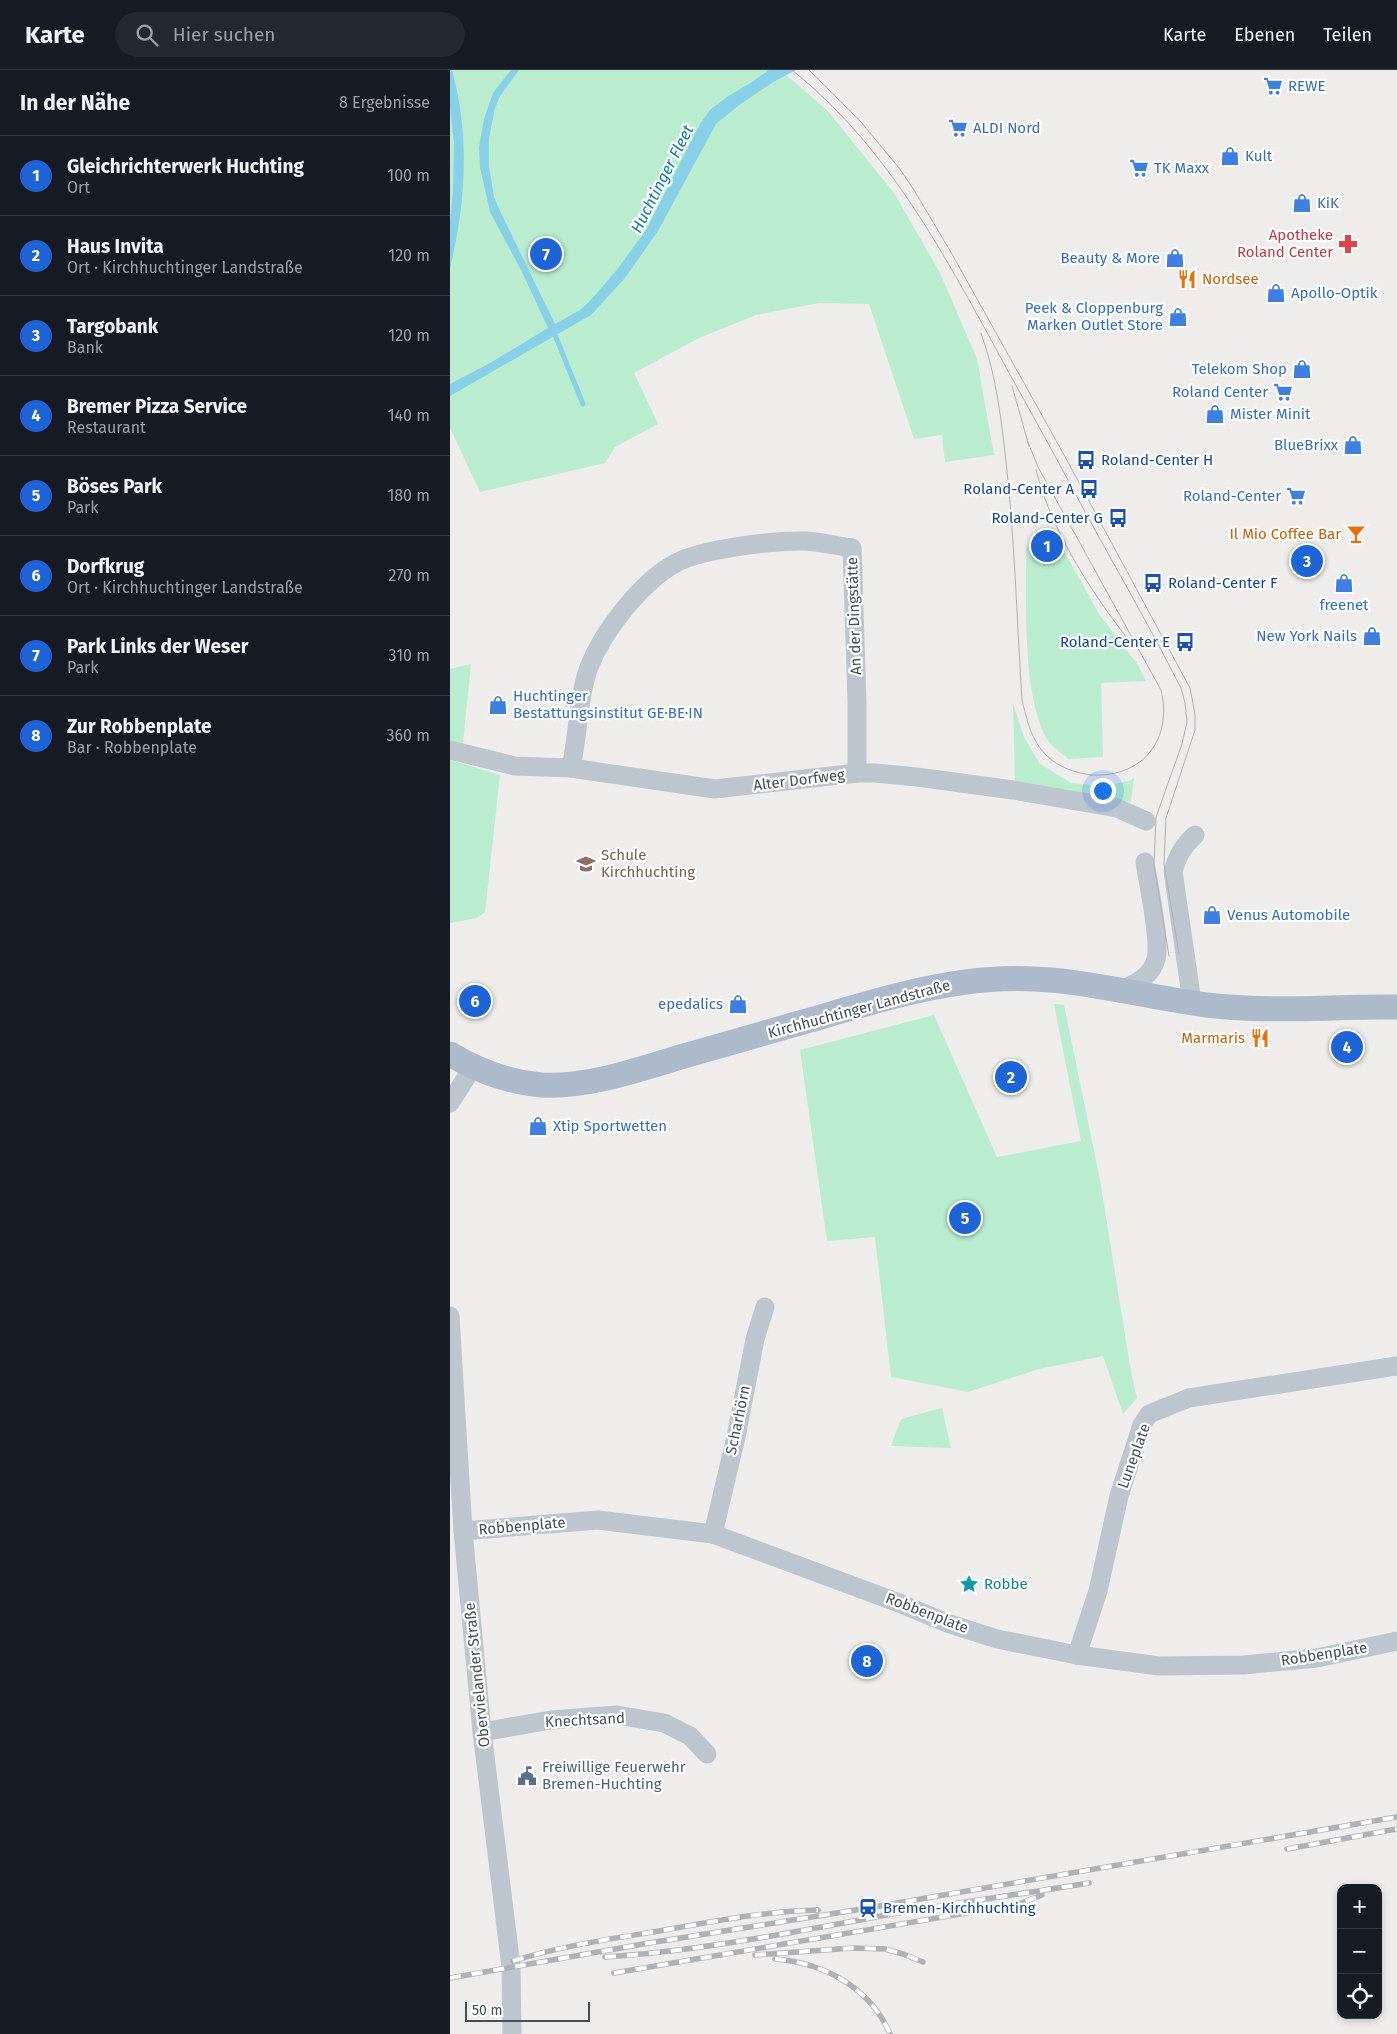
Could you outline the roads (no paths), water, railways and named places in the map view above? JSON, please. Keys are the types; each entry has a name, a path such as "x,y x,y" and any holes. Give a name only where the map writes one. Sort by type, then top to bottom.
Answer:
{"main road":[{"name":"Kirchhuchtinger Landstraße","path":"450,1054 473,1067 497,1077 543,1085 570,1084 654,1064 903,994 1001,977 1024,977 1122,989 1192,1002 1258,1009 1397,1008"}],"street":[{"name":"An der Dingstätte","path":"571,768 584,685 589,667 606,632 648,585 664,570 690,557 714,551 808,541 852,548 857,702 857,773"},
{"name":"Alter Dorfweg","path":"450,750 515,766 571,768 715,789 857,773 918,777 1013,790 1117,808 1146,821"},
{"path":"1192,1002 1173,871 1177,855 1183,846 1195,835"},
{"path":"1122,989 1138,983 1151,969 1156,959 1157,943 1145,862"},
{"path":"450,1103 473,1067"},
{"name":"Scharhörn","path":"712,1534 736,1437 755,1339 765,1307"},
{"name":"Obervielander Straße","path":"450,1316 462,1531 482,1732 511,1967 512,2034"},
{"name":"Luneplate","path":"1077,1655 1098,1591 1119,1496 1142,1425 1149,1414 1189,1398 1397,1366"},
{"name":"Robbenplate","path":"462,1531 598,1520 712,1534 899,1603 947,1623 997,1639 1077,1655 1160,1666 1224,1666 1331,1656 1397,1641"},
{"name":"Knechtsand","path":"482,1732 550,1720 617,1716 664,1723 690,1736 707,1754"}],"water":[{"path":"450,70 452,70 462,119 464,169 460,219 450,268 454,143 450,107"},
{"path":"511,70 519,70 500,96 495,108 489,138 489,167 494,197 555,324 580,310 588,303 616,271 646,230 700,124 710,110 769,70 796,70 773,82 739,105 716,124 658,231 625,278 591,315 450,396 450,384 490,363 548,328 522,272 490,212 480,167 479,147 484,119 493,93"}],"waterway":[{"path":"553,330 583,404"}],"tram line":[{"path":"792,70 830,104 864,141 895,181 923,222 975,310 1181,688 1187,722 1182,744 1156,817 1154,865 1169,956"},
{"path":"809,70 861,122 899,168 914,190 952,254 1063,453 1190,688 1195,714 1195,730 1166,818 1164,864 1179,954"},
{"path":"981,333 995,384 1003,436 1012,528 1022,700 1028,722 1033,736 1041,749 1061,766 1079,773 1091,775 1109,774 1126,770 1150,752 1158,739 1164,708 1161,690 1038,467 1027,440"},
{"path":"1012,386 1029,446"},
{"path":"1036,470 1051,515 1073,558 1099,600 1127,638"}],"railway":[{"path":"450,1978 1397,1817"},
{"path":"1287,1849 1397,1829"},
{"path":"605,1957 711,1946 1089,1883"},
{"path":"614,1973 1019,1904 1042,1895"},
{"path":"513,1961 585,1943 778,1912 818,1910"},
{"path":"755,1955 853,1948 885,1949 923,1962"},
{"path":"775,1959 811,1966 843,1980 870,2003 881,2017 890,2034"}],"place":[{"name":"REWE","path":"1273,86"},
{"name":"ALDI Nord","path":"958,128"},
{"name":"Kult","path":"1230,156"},
{"name":"TK Maxx","path":"1139,168"},
{"name":"KiK","path":"1302,203"},
{"name":"Apotheke Roland Center","path":"1348,244"},
{"name":"Park Links der Weser","path":"546,254"},
{"name":"Beauty & More","path":"1175,258"},
{"name":"Nordsee","path":"1187,279"},
{"name":"Apollo-Optik","path":"1276,293"},
{"name":"Peek & Cloppenburg Marken Outlet Store","path":"1178,317"},
{"name":"Telekom Shop","path":"1302,369"},
{"name":"Roland Center","path":"1283,392"},
{"name":"Mister Minit","path":"1215,414"},
{"name":"BlueBrixx","path":"1353,445"},
{"name":"Roland-Center H","path":"1086,460"},
{"name":"Roland-Center A","path":"1089,489"},
{"name":"Roland-Center","path":"1296,496"},
{"name":"Roland-Center G","path":"1118,518"},
{"name":"Il Mio Coffee Bar","path":"1356,534"},
{"name":"Gleichrichterwerk Huchting","path":"1047,546"},
{"name":"Targobank","path":"1307,561"},
{"name":"Roland-Center F","path":"1153,583"},
{"name":"freenet","path":"1344,583"},
{"name":"New York Nails","path":"1372,636"},
{"name":"Roland-Center E","path":"1185,642"},
{"name":"Huchtinger Bestattungsinstitut GE·BE·IN","path":"498,705"},
{"name":"Schule Kirchhuchting","path":"586,864"},
{"name":"Venus Automobile","path":"1212,915"},
{"name":"Dorfkrug","path":"475,1001"},
{"name":"epedalics","path":"738,1004"},
{"name":"Marmaris","path":"1260,1038"},
{"name":"Bremer Pizza Service","path":"1347,1047"},
{"name":"Haus Invita","path":"1011,1077"},
{"name":"Xtip Sportwetten","path":"538,1126"},
{"name":"Böses Park","path":"965,1218"},
{"name":"Robbe","path":"969,1584"},
{"name":"Zur Robbenplate","path":"867,1661"},
{"name":"Freiwillige Feuerwehr Bremen-Huchting","path":"527,1776"},
{"name":"Bremen-Kirchhuchting","path":"868,1908"}],"water label":[{"name":"Huchtinger Fleet","path":"662,179"}]}
